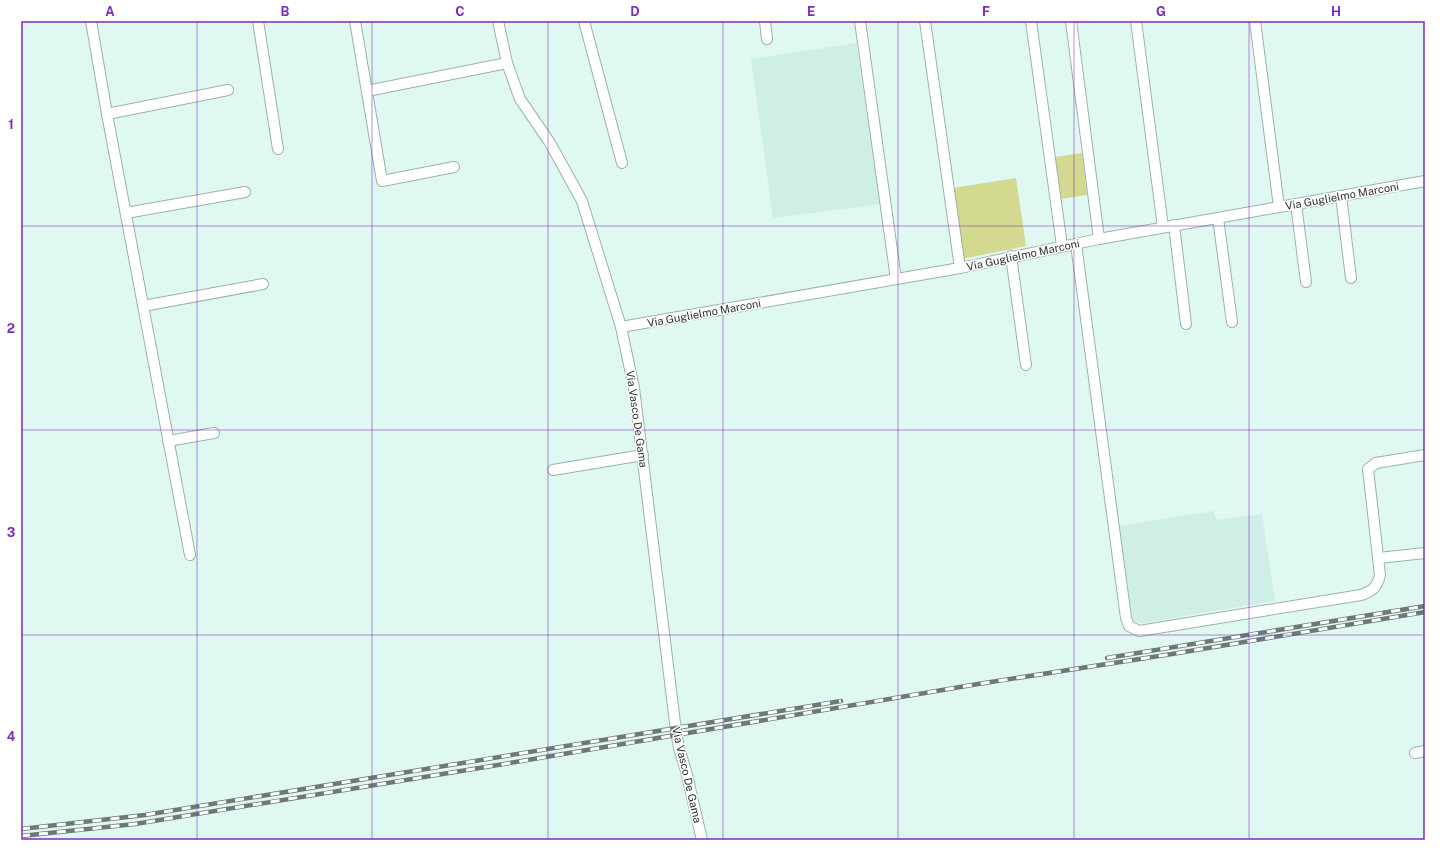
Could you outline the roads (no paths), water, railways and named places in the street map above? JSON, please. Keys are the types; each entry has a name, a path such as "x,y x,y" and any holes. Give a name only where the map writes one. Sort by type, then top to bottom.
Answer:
{"street":[{"path":"91,21 107,114 190,555"},
{"path":"258,21 278,149"},
{"path":"355,21 382,181 454,167"},
{"name":"Via Vasco De Gama","path":"498,21 507,63 520,99 550,143 582,202 621,327 634,388 676,731 702,840"},
{"path":"584,21 622,163"},
{"path":"765,21 767,38"},
{"path":"860,21 896,279"},
{"path":"925,21 960,268"},
{"path":"1031,21 1062,246"},
{"path":"1071,21 1099,239"},
{"path":"1136,21 1163,227"},
{"path":"1255,21 1280,207"},
{"path":"367,91 507,63"},
{"path":"107,114 228,90"},
{"name":"Via Guglielmo Marconi","path":"621,327 960,268 1011,256 1163,227 1425,181"},
{"path":"126,213 245,192"},
{"path":"1341,196 1351,278"},
{"path":"1296,204 1306,282"},
{"path":"1218,218 1232,322"},
{"path":"1174,225 1186,324"},
{"path":"1076,244 1126,618 1129,626 1138,631 1361,595 1371,592 1378,585 1380,575 1368,470 1376,463 1425,455"},
{"path":"1011,256 1026,364"},
{"path":"143,306 263,284"},
{"path":"168,441 214,433"},
{"path":"553,470 643,455"},
{"path":"1379,558 1425,553"}],"railway":[{"path":"1107,658 1425,606"},
{"path":"21,836 135,824 498,765 978,684 1172,654 1425,612"},
{"path":"21,829 145,815 841,701"}]}
